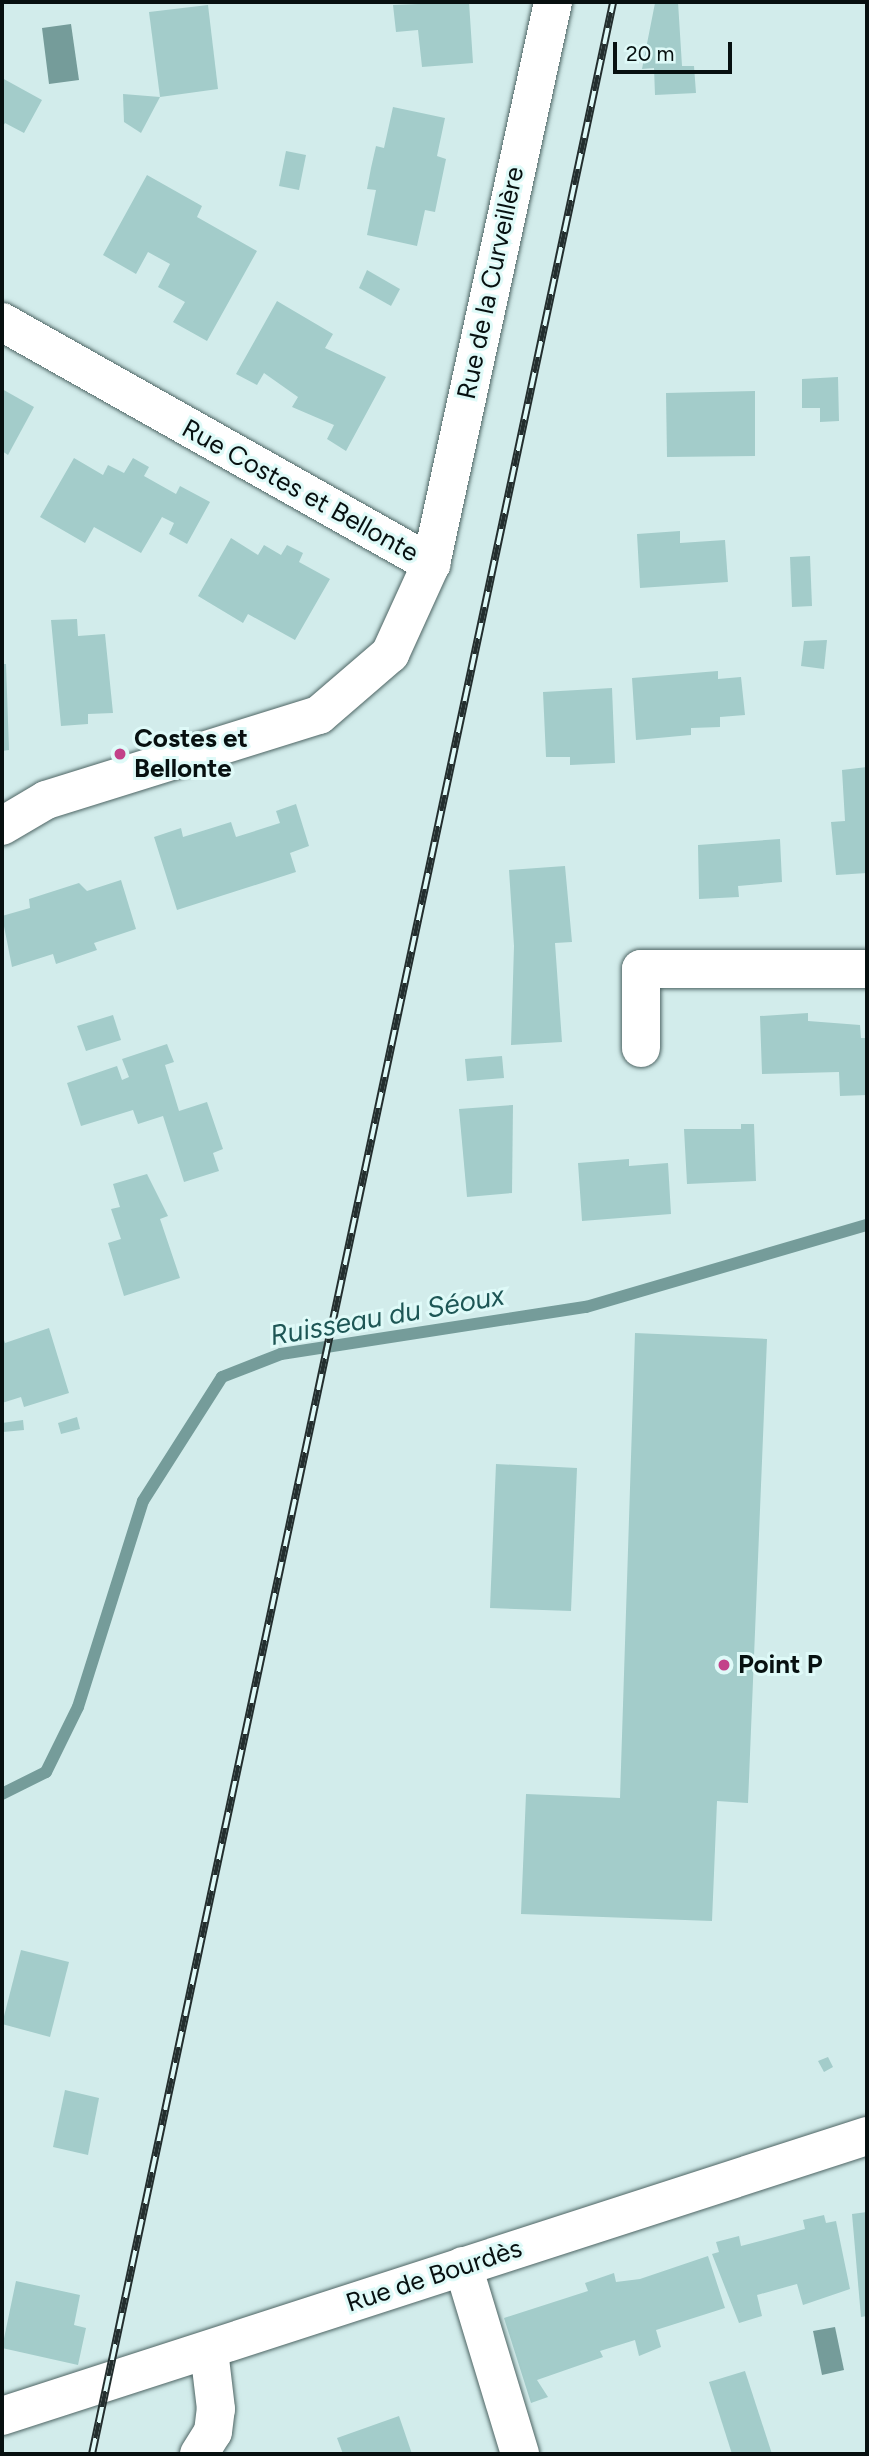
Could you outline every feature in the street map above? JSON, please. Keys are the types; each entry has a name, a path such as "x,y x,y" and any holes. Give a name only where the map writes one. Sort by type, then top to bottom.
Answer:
{"street":[{"name":"Rue de la Curveillère","path":"430,565 553,2"},
{"name":"Rue Costes et Bellonte","path":"2,322 430,565 390,654 319,715 46,800 2,826"},
{"path":"641,1048 641,969 867,969"},
{"name":"Rue de Bourdès","path":"2,2416 867,2136"},
{"path":"463,2266 520,2454"},
{"path":"199,2454 213,2432 216,2409 209,2350"}],"water":[{"path":"71,24 79,80 49,84 42,28"},
{"path":"835,2327 844,2370 822,2375 813,2331"}],"building":[{"path":"469,2 473,63 422,67 418,30 396,32 393,5"},
{"path":"678,2 682,66 694,66 696,93 655,95 654,68 642,69 655,3"},
{"path":"208,5 218,89 160,97 149,12"},
{"path":"2,78 42,100 24,133 5,123 2,128"},
{"path":"123,94 160,97 141,133 124,122"},
{"path":"393,107 445,118 437,156 446,159 435,212 425,210 417,246 367,235 376,190 367,189 371,168 376,146 384,148"},
{"path":"286,151 306,155 299,190 279,186"},
{"path":"147,175 202,206 197,217 257,251 207,341 173,322 185,302 158,287 170,264 148,252 136,274 103,255"},
{"path":"367,270 400,289 391,306 359,288"},
{"path":"277,301 333,334 325,348 386,377 346,451 327,439 334,425 292,407 298,397 264,373 257,385 236,374"},
{"path":"838,377 839,421 820,422 820,408 802,408 802,379"},
{"path":"2,389 34,407 8,455 2,451"},
{"path":"755,391 755,456 667,457 666,393"},
{"path":"74,458 103,475 108,465 124,473 133,458 149,467 144,476 176,494 180,486 210,502 187,544 169,534 174,523 162,517 141,553 94,527 85,543 40,517"},
{"path":"680,531 680,543 725,540 728,582 640,588 637,534"},
{"path":"231,538 258,555 264,545 281,555 287,545 303,553 299,562 330,579 295,640 248,614 243,623 198,596"},
{"path":"810,556 812,606 792,607 790,557"},
{"path":"77,619 78,636 105,634 113,713 88,714 88,724 61,726 51,620"},
{"path":"827,640 824,669 801,666 804,641"},
{"path":"2,664 6,664 9,750 2,751"},
{"path":"718,671 718,679 741,677 745,715 720,717 720,727 691,728 691,735 636,740 632,678"},
{"path":"612,688 615,763 570,765 570,757 546,757 543,692"},
{"path":"867,767 867,873 836,875 831,822 845,821 842,770"},
{"path":"296,804 309,846 290,853 296,872 177,910 154,837 181,828 183,837 231,822 236,837 280,823 276,811"},
{"path":"780,839 782,882 738,886 739,897 699,899 698,845"},
{"path":"565,866 572,942 555,943 562,1042 511,1045 514,946 509,870"},
{"path":"121,880 136,929 94,943 97,950 56,964 53,954 12,967 2,916 30,908 29,899 79,883 87,891"},
{"path":"808,1013 808,1021 860,1025 861,1038 867,1038 867,1095 840,1096 839,1072 762,1074 760,1016"},
{"path":"113,1015 121,1040 86,1051 77,1026"},
{"path":"167,1044 174,1062 165,1065 179,1111 207,1102 223,1149 213,1153 219,1171 184,1182 163,1116 138,1124 133,1110 81,1126 67,1083 117,1066 122,1080 129,1077 122,1059"},
{"path":"502,1056 504,1078 467,1081 465,1059"},
{"path":"513,1105 512,1193 467,1197 459,1109"},
{"path":"741,1124 754,1124 756,1181 687,1184 684,1129 741,1129"},
{"path":"629,1159 629,1166 668,1163 671,1214 582,1221 578,1163"},
{"path":"147,1174 168,1216 160,1219 180,1278 124,1296 108,1243 121,1239 111,1209 120,1207 113,1184"},
{"path":"49,1328 69,1393 24,1407 21,1397 2,1403 2,1334 5,1343"},
{"path":"635,1333 767,1339 748,1803 717,1801 712,1921 521,1914 526,1794 620,1798"},
{"path":"77,1417 80,1429 61,1434 58,1423"},
{"path":"23,1420 24,1430 3,1432 2,1423"},
{"path":"496,1464 577,1468 571,1611 490,1608"},
{"path":"21,1950 69,1962 50,2037 2,2024"},
{"path":"828,2057 833,2067 824,2072 818,2061"},
{"path":"65,2090 99,2098 88,2155 53,2147"},
{"path":"867,2212 867,2316 861,2317 852,2214"},
{"path":"824,2215 826,2223 836,2221 850,2289 803,2305 797,2284 757,2295 762,2316 739,2323 712,2254 719,2252 716,2242 739,2236 741,2246 805,2229 803,2220"},
{"path":"708,2256 725,2308 656,2330 661,2347 639,2356 635,2340 600,2351 603,2357 537,2380 548,2397 531,2403 504,2318 588,2291 585,2283 614,2273 616,2282 640,2279"},
{"path":"16,2281 80,2295 74,2325 86,2328 78,2365 2,2348"},
{"path":"745,2371 772,2454 732,2454 709,2382"},
{"path":"399,2416 412,2454 343,2454 337,2438"}],"waterway":[{"name":"Ruisseau du Séoux","path":"2,1794 46,1772 78,1707 143,1501 222,1377 281,1354 586,1307 867,1225"}],"railway":[{"path":"92,2454 613,2"}],"place":[{"name":"Costes et Bellonte","path":"120,754"},
{"name":"Point P","path":"724,1665"}]}
